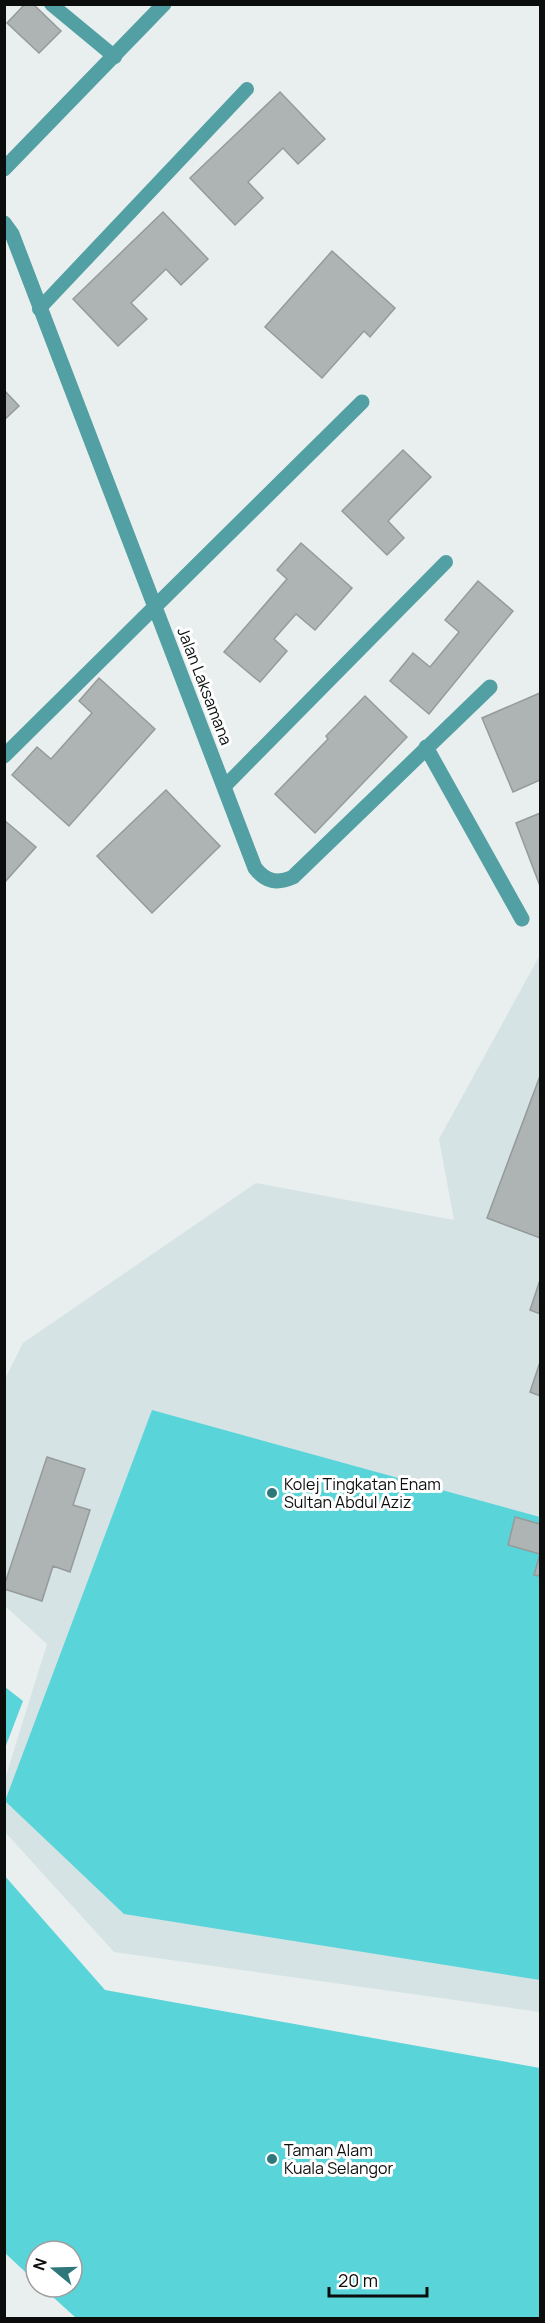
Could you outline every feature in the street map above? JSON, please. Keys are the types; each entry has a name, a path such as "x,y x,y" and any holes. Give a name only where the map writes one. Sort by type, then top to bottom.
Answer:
{"street":[{"path":"4,169 164,4"},
{"name":"Jalan Laksamana","path":"4,223 12,234 255,868 262,876 272,881 283,881 293,877 490,687"},
{"path":"4,756 155,604 362,402"},
{"path":"426,747 522,919"}],"lane":[{"path":"51,4 115,57"},
{"path":"39,309 248,88"},
{"path":"224,787 446,562"}],"shaded area":[{"name":"Kolej Tingkatan Enam Sultan Abdul Aziz","path":"540,955 540,2012 114,1952 5,1832 5,1779 47,1644 5,1606 4,1381 23,1343 256,1183 454,1220 439,1139"},
{"path":"152,1410 540,1517 540,1980 124,1914 5,1801"},
{"path":"5,1687 23,1701 5,1748"},
{"name":"Taman Alam Kuala Selangor","path":"4,1875 105,1990 540,2068 540,2318 76,2318 55,2299 84,2299 84,2239 24,2239 24,2271 5,2253"}],"building":[{"path":"25,4 33,4 61,31 39,53 7,23"},
{"path":"280,92 325,139 298,164 283,148 248,182 263,198 235,225 190,178"},
{"path":"163,212 208,259 181,285 166,269 131,303 147,319 118,346 73,299"},
{"path":"332,251 395,308 370,337 364,331 322,378 265,327"},
{"path":"4,390 19,406 4,420"},
{"path":"403,450 431,477 388,521 404,538 387,555 342,511"},
{"path":"301,543 352,588 315,630 296,614 274,639 287,651 260,682 224,652 287,579 277,570"},
{"path":"478,581 513,611 429,714 390,681 413,653 430,667 459,632 445,620"},
{"path":"99,678 155,729 69,826 12,775 37,747 51,759 92,713 79,701"},
{"path":"540,693 540,780 513,792 482,718"},
{"path":"365,696 407,737 315,833 275,794 328,739 326,736"},
{"path":"166,790 220,846 152,913 97,856"},
{"path":"540,813 540,886 516,823"},
{"path":"4,820 36,847 4,883"},
{"path":"540,1076 540,1238 487,1218"},
{"path":"540,1280 540,1314 530,1310"},
{"path":"540,1362 540,1396 530,1392"},
{"path":"47,1457 85,1469 73,1505 90,1510 70,1572 53,1566 42,1601 4,1589 4,1586"},
{"path":"515,1517 540,1524 540,1554 508,1545"},
{"path":"540,1554 540,1576 534,1575"}],"place":[{"name":"Kolej Tingkatan Enam Sultan Abdul Aziz","path":"272,1493"},
{"name":"Taman Alam Kuala Selangor","path":"272,2159"}]}
